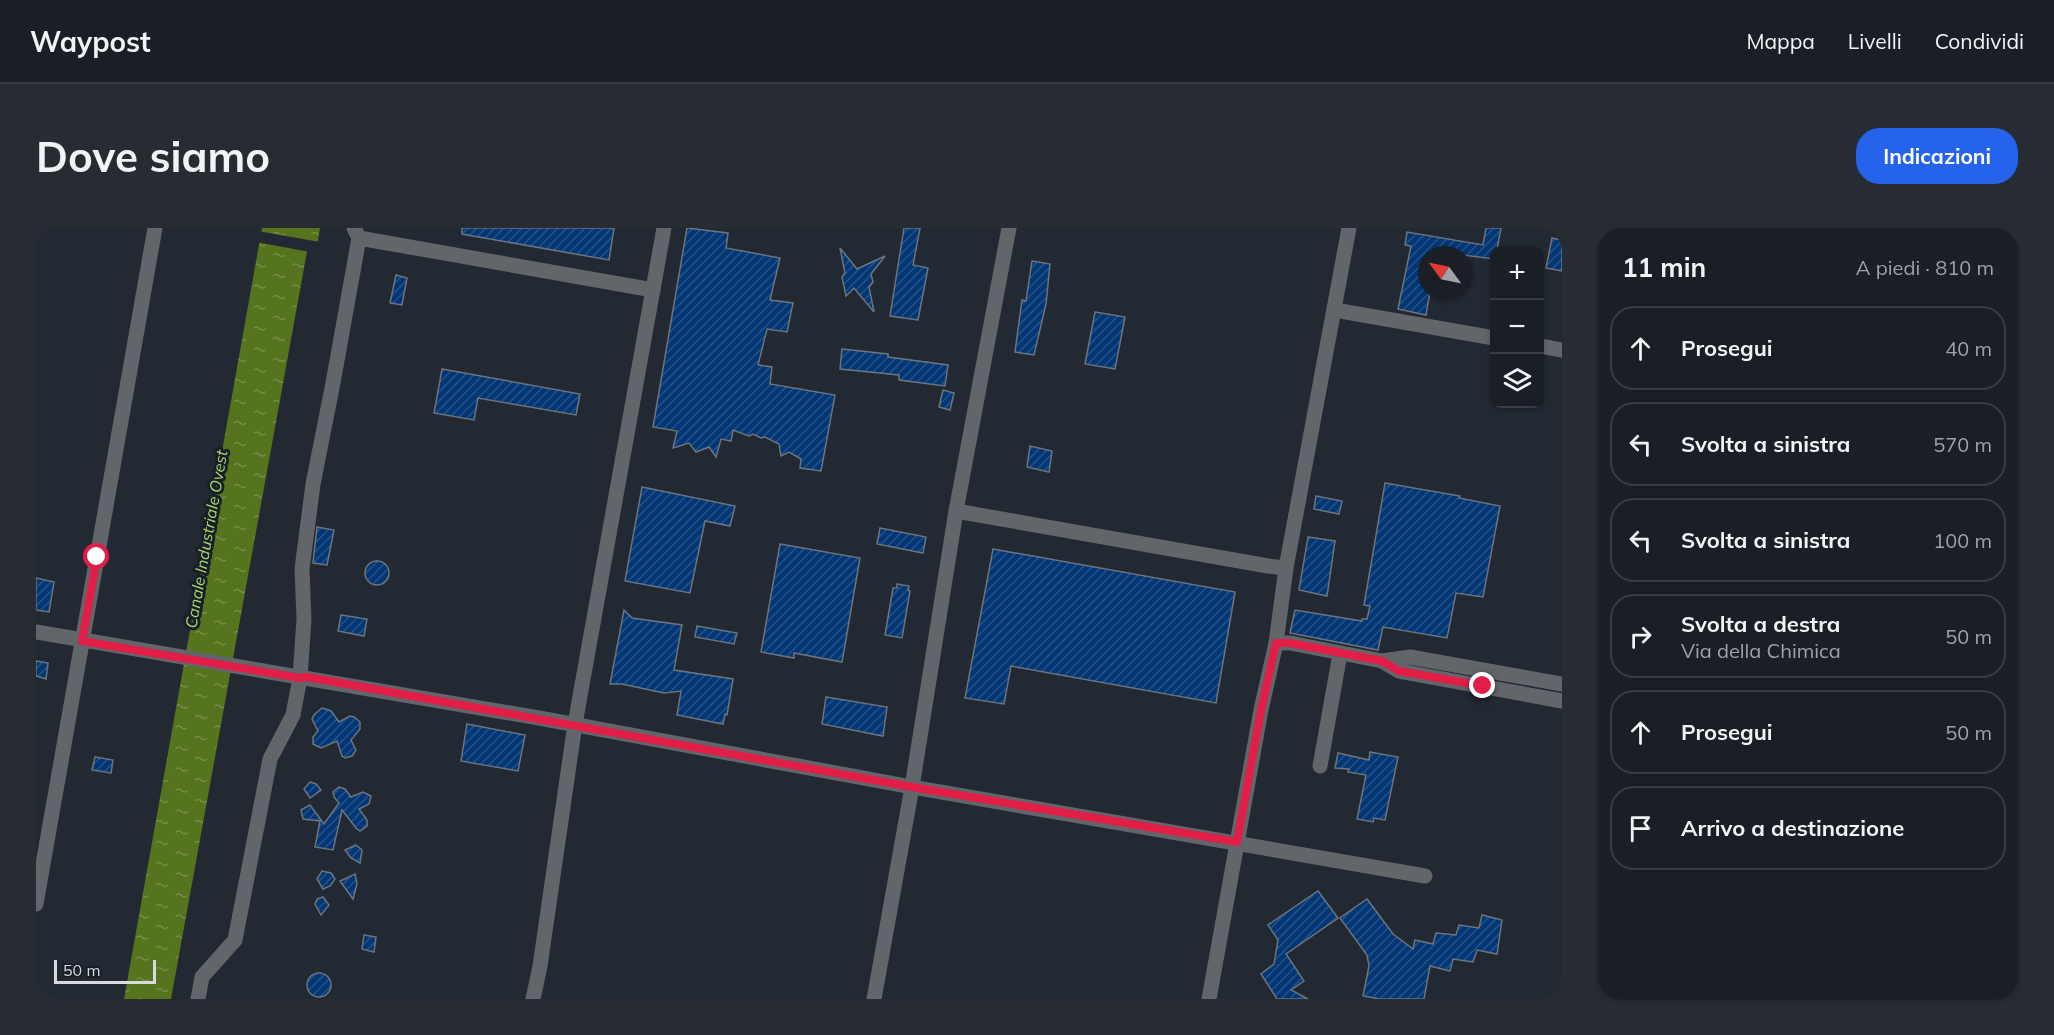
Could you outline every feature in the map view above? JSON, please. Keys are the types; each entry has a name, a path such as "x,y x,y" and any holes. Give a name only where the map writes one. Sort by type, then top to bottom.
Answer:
{"lane":[{"path":"36,904 156,228"},
{"path":"533,999 540,966 574,724 664,228"},
{"path":"874,999 912,787 956,511 1010,228"},
{"path":"1209,999 1261,710 1276,643 1286,568 1349,228"},
{"path":"198,999 202,977 235,940 270,759 293,715 300,678 304,619 302,569 312,484 333,384 357,233 653,290"},
{"path":"1335,310 1490,337"},
{"path":"1544,347 1562,351"},
{"path":"956,511 1286,568"},
{"path":"36,632 300,678 307,677 912,787 1425,876"},
{"path":"1276,643 1290,643 1382,661 1410,657 1562,684"},
{"path":"1320,766 1340,654"},
{"path":"1382,661 1399,671 1562,701"}],"water":[{"path":"262,228 320,228 317,246 308,246 171,999 124,999"}],"pier":[{"path":"258,231 320,242 319,247 311,249 310,252 256,242"}],"building":[{"path":"462,228 614,228 609,260 462,234"},
{"path":"687,228 728,233 726,248 780,258 770,300 793,303 787,332 767,329 758,365 772,367 770,384 835,395 821,471 800,468 801,459 789,452 781,456 779,444 765,437 761,438 753,434 749,436 733,430 731,441 721,439 716,457 709,447 696,452 689,443 673,448 677,431 653,427"},
{"path":"904,228 920,228 913,265 928,268 918,320 890,316"},
{"path":"1486,228 1501,228 1498,246 1490,246 1490,258 1472,256 1472,246 1418,246 1418,300 1428,300 1426,315 1398,309 1411,246 1405,245 1407,232 1483,245"},
{"path":"1552,238 1562,240 1562,271 1546,268"},
{"path":"840,248 857,269 885,256 871,274 873,282 869,287 874,312 854,288 846,296 842,277 845,273"},
{"path":"1032,261 1050,264 1046,304 1034,355 1015,352 1022,300 1026,301"},
{"path":"396,275 407,278 402,305 390,303"},
{"path":"1095,312 1125,317 1115,369 1085,364"},
{"path":"842,349 888,354 888,357 948,365 945,386 899,380 899,375 840,369"},
{"path":"442,369 580,394 576,415 478,398 474,420 434,413"},
{"path":"943,390 954,393 950,410 939,407"},
{"path":"1030,446 1052,451 1049,472 1027,467"},
{"path":"1385,483 1460,496 1459,498 1500,506 1483,597 1456,593 1447,638 1383,627 1378,650 1290,633 1295,610 1362,621 1362,619 1367,619 1370,606 1364,605"},
{"path":"642,487 735,506 730,526 705,521 690,593 625,581"},
{"path":"1316,496 1342,501 1339,514 1314,509"},
{"path":"317,527 334,530 327,565 313,563"},
{"path":"880,528 926,537 923,553 877,544"},
{"path":"1308,537 1335,541 1327,596 1299,590"},
{"path":"780,544 860,558 842,662 794,653 794,658 761,652"},
{"path":"993,549 1235,592 1216,703 1011,666 1004,704 965,698"},
{"path":"377,561 385,565 389,573 385,581 377,585 369,581 365,573 369,565"},
{"path":"36,578 54,582 49,612 36,610"},
{"path":"897,584 909,586 910,591 902,638 885,635 893,588 897,588"},
{"path":"624,610 632,618 682,625 674,670 733,679 727,715 725,714 723,724 677,715 681,691 664,693 622,684 610,684"},
{"path":"341,615 367,619 364,636 338,631"},
{"path":"697,626 737,633 734,644 695,637"},
{"path":"36,661 48,663 46,679 36,676"},
{"path":"826,697 887,707 883,736 822,724"},
{"path":"322,708 331,711 339,722 350,716 360,722 360,729 351,740 356,750 352,756 345,758 342,756 337,741 321,748 313,744 313,737 318,731 312,719"},
{"path":"467,724 525,735 518,771 461,761"},
{"path":"1370,752 1398,757 1385,820 1374,818 1373,822 1357,819 1366,775 1348,772 1349,769 1335,768 1338,753 1369,760"},
{"path":"95,757 113,760 111,773 92,770"},
{"path":"310,782 316,784 321,790 310,798 304,789"},
{"path":"339,787 345,789 351,797 363,792 371,796 369,804 359,809 367,820 367,826 360,831 342,810 333,850 315,847 320,821 303,819 301,810 310,805 324,824 339,803 333,792"},
{"path":"356,845 362,850 360,863 351,858 345,850"},
{"path":"322,871 331,873 335,879 330,886 323,889 317,879"},
{"path":"355,874 357,884 353,899 340,881"},
{"path":"1318,891 1338,918 1286,954 1304,981 1291,990 1308,999 1277,999 1261,974 1274,964 1278,940 1268,925"},
{"path":"323,897 329,905 321,915 315,904 317,899"},
{"path":"1367,899 1393,934 1413,949 1415,940 1433,944 1436,933 1456,935 1459,925 1479,928 1482,915 1502,920 1497,954 1477,950 1473,962 1453,959 1450,971 1430,966 1424,999 1380,999 1363,996 1369,966 1367,955 1340,918"},
{"path":"364,935 376,937 374,952 362,949"},
{"path":"314,973 324,973 331,980 331,990 324,997 314,997 307,990 307,980"}],"route":[{"path":"97,557 82,641 300,678 307,677 912,787 1237,842 1261,710 1276,643 1290,643 1382,661 1399,671 1483,686"}],"water label":[{"name":"Canale Industriale Ovest","path":"206,539"}]}
